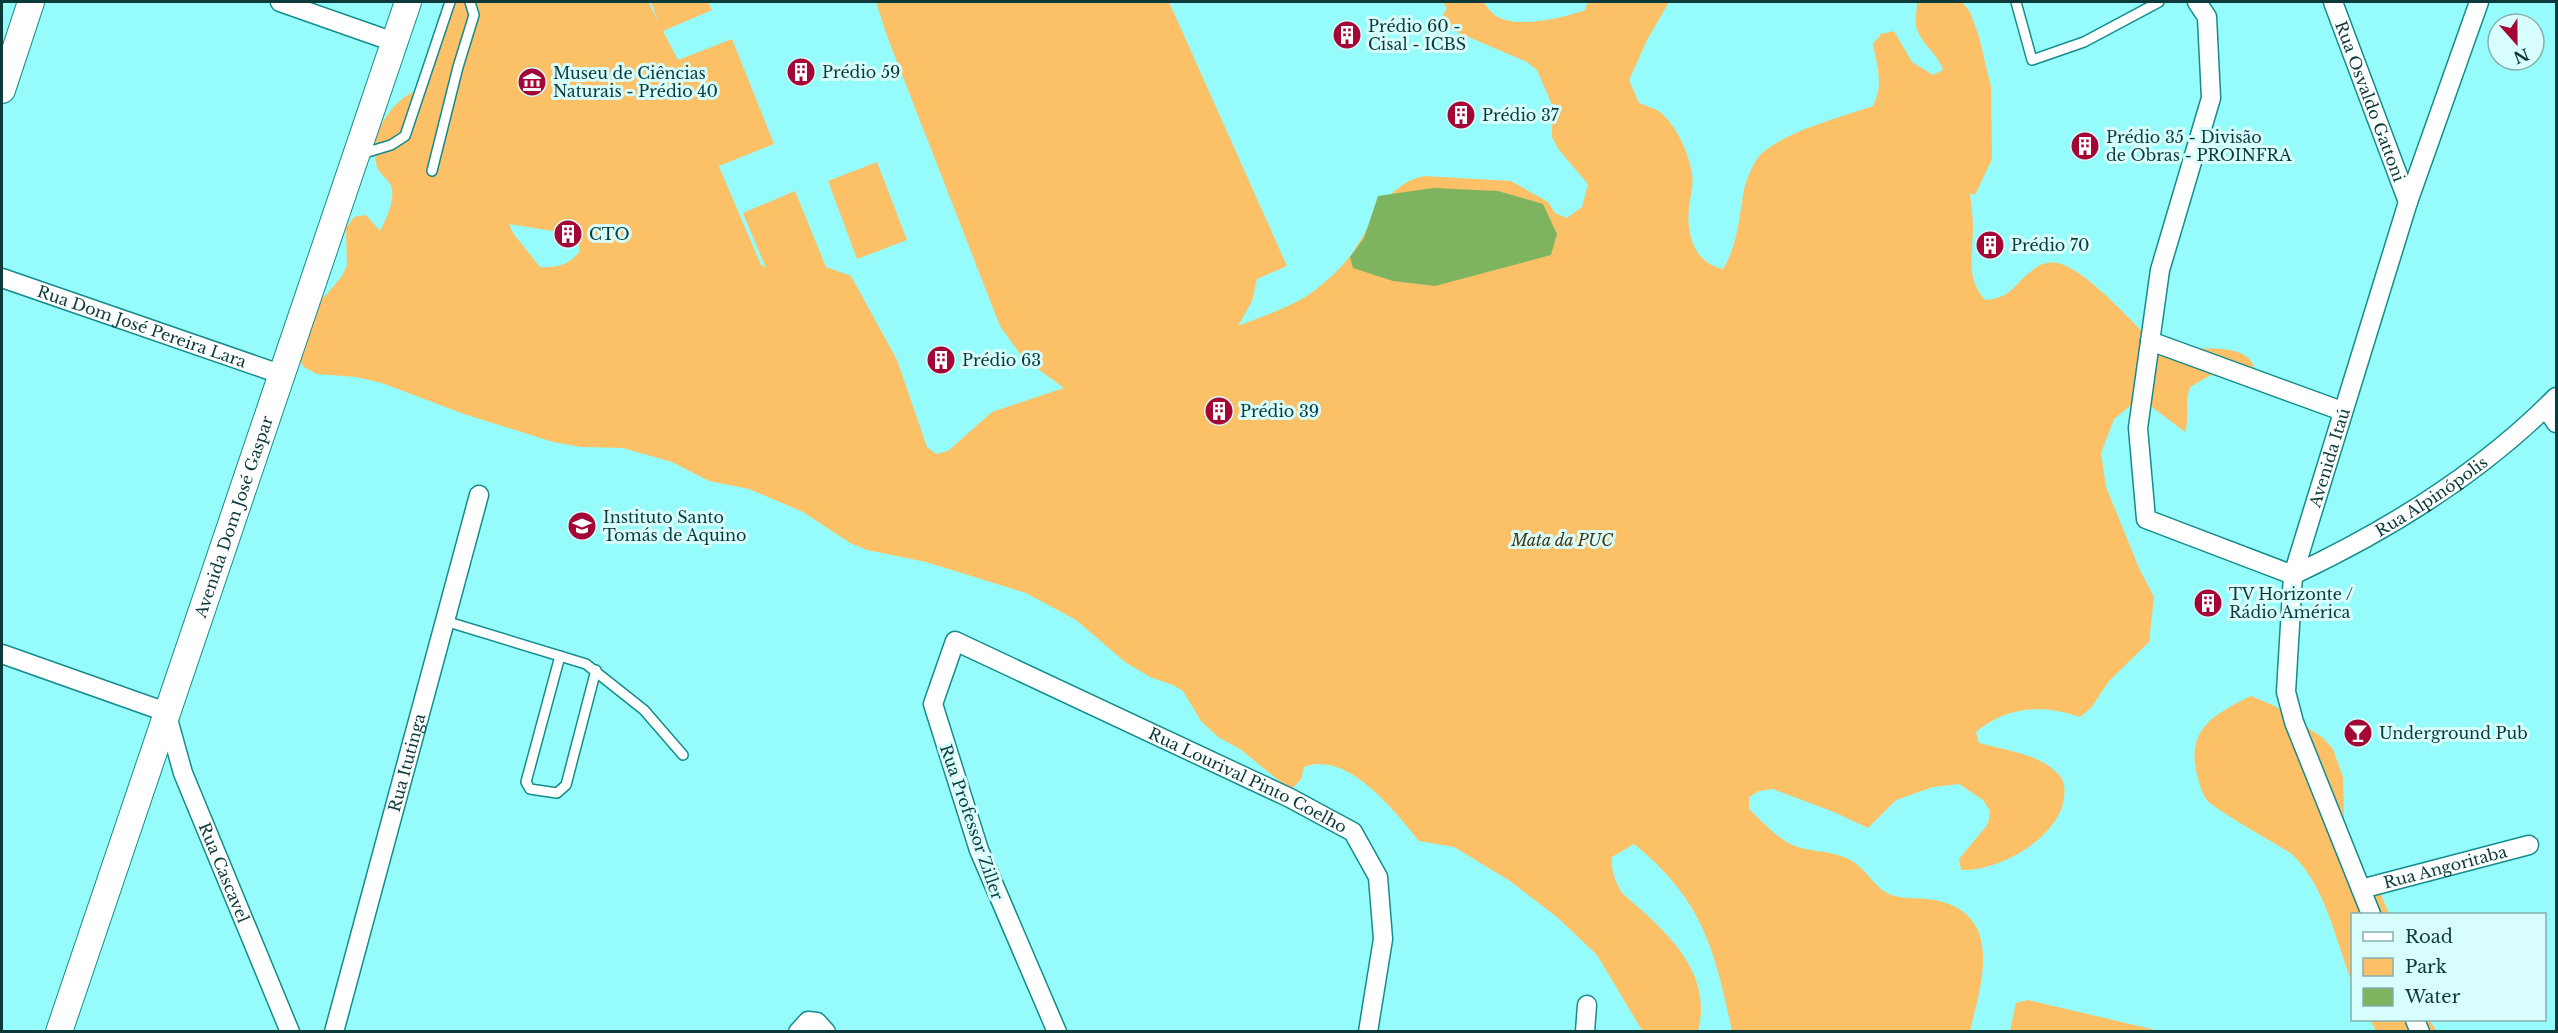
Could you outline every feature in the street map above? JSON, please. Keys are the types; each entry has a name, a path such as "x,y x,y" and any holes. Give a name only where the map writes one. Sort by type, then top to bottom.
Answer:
{"street":[{"path":"2,90 31,2"},
{"path":"280,2 394,42"},
{"name":"Avenida Dom José Gaspar","path":"59,1032 408,2"},
{"path":"2197,2 2207,17 2211,98 2160,270 2138,428 2146,519 2293,575"},
{"name":"Rua Osvaldo Gattoni","path":"2333,2 2408,202"},
{"name":"Avenida Itaú","path":"2370,913 2294,722 2286,692 2293,575 2408,202 2479,2"},
{"name":"Rua Dom José Pereira Lara","path":"2,278 283,375"},
{"path":"2150,341 2342,411"},
{"name":"Rua Alpinópolis","path":"2293,575 2349,548 2466,476 2553,409"},
{"name":"Rua Itutinga","path":"334,1032 479,495"},
{"name":"Rua Professor Ziller","path":"955,641 933,704 937,720 979,850 1057,1032"},
{"name":"Rua Lourival Pinto Coelho","path":"955,641 1290,798 1353,832 1378,877 1383,939 1368,1032"},
{"path":"2,654 166,712"},
{"name":"Rua Cascavel","path":"166,712 183,773 290,1032"},
{"name":"Rua Angoritaba","path":"2361,889 2529,845"},
{"path":"1585,1032 1587,1005"},
{"path":"798,1032 808,1021 817,1022 826,1032"}],"lane":[{"path":"357,155 391,145 405,136 450,2"},
{"path":"432,171 458,67 474,15 470,2"},
{"path":"2016,2 2032,60 2084,42 2159,2"},
{"path":"445,621 586,664 644,710 683,755"},
{"path":"560,656 526,782 531,789 557,793 567,785 596,670"}],"green space":[{"name":"Mata da PUC","path":"455,2 648,2 658,21 651,2 708,2 712,10 663,31 678,60 732,39 774,144 719,166 714,155 761,265 766,268 743,213 795,191 826,267 851,276 897,360 927,447 936,454 948,451 992,412 1064,388 1023,358 1000,326 887,36 876,2 1169,2 1287,266 1257,279 1252,301 1238,326 1296,302 1324,283 1351,255 1389,197 1410,181 1424,176 1511,181 1548,202 1555,213 1567,218 1582,207 1588,184 1559,150 1552,137 1552,105 1537,70 1527,62 1438,24 1447,8 1443,2 1483,2 1496,16 1515,22 1527,22 1576,13 1585,10 1588,2 1669,2 1647,40 1629,80 1639,103 1660,112 1672,125 1681,141 1688,158 1692,178 1688,217 1691,237 1694,246 1705,261 1723,269 1735,241 1745,186 1759,156 1773,145 1800,131 1873,106 1879,83 1873,44 1881,34 1894,31 1912,62 1933,75 1943,70 1918,32 1917,2 1962,2 1970,12 1979,37 1991,87 1992,159 1975,195 1970,193 1973,223 1972,274 1985,300 2008,293 2040,265 2058,263 2086,278 2128,316 2162,352 2223,349 2237,352 2248,358 2254,368 2254,383 2211,375 2190,387 2185,432 2148,404 2134,403 2114,419 2101,453 2106,487 2139,568 2154,597 2149,642 2109,681 2091,708 2080,717 2053,710 2026,710 2000,717 1976,732 1979,743 2033,758 2052,769 2062,779 2064,798 2060,813 2039,839 2009,859 1976,869 1961,870 1959,859 1988,824 1990,811 1983,800 1959,784 1933,787 1896,800 1868,828 1834,812 1773,789 1759,791 1749,797 1749,809 1770,830 1788,843 1845,857 1857,864 1889,894 1939,901 1959,909 1973,922 1980,937 1983,955 1979,994 1970,1031 1732,1031 1719,975 1702,927 1676,885 1634,844 1612,857 1615,880 1622,893 1668,936 1681,953 1692,970 1699,989 1701,1009 1698,1031 1643,1032 1597,955 1558,918 1510,881 1454,847 1419,841 1397,814 1369,786 1337,767 1320,764 1304,767 1301,779 1293,788 1282,783 1240,749 1218,737 1201,721 1183,691 1150,677 1125,662 1076,620 1026,593 926,562 867,550 850,543 803,512 749,489 709,481 672,462 623,448 581,447 553,442 464,414 382,383 356,377 317,374 304,367 297,358 308,311 342,276 347,265 346,228 354,217 366,215 380,231 390,209 391,186 378,170 375,155 379,131 384,120 400,100 421,88 424,96","holes":["509,224 571,234 577,239 580,251 576,256 563,265 540,267 513,233"]},
{"path":"877,162 907,240 857,259 828,181"},
{"path":"2251,696 2275,706 2323,738 2333,749 2343,777 2344,819 2349,848 2362,874 2380,892 2389,913 2351,913 2351,980 2328,914 2303,867 2292,854 2211,804 2200,787 2195,764 2197,739 2210,721 2229,707"},
{"path":"2028,1000 2160,1031 2010,1031 2016,1003"},
{"path":"2371,1021 2430,1021 2437,1031 2376,1031"}],"water":[{"path":"1433,188 1498,191 1543,204 1557,234 1551,255 1435,286 1393,281 1353,268 1350,257 1364,238 1378,196"}],"place":[{"name":"Prédio 60 - Cisal - ICBS","path":"1347,35"},
{"name":"Prédio 59","path":"801,72"},
{"name":"Museu de Ciências Naturais - Prédio 40","path":"532,82"},
{"name":"Prédio 37","path":"1461,115"},
{"name":"Prédio 35 - Divisão de Obras - PROINFRA","path":"2085,146"},
{"name":"CTO","path":"568,234"},
{"name":"Prédio 70","path":"1990,245"},
{"name":"Prédio 63","path":"941,360"},
{"name":"Prédio 39","path":"1219,411"},
{"name":"Instituto Santo Tomás de Aquino","path":"582,526"},
{"name":"TV Horizonte / Rádio América","path":"2208,603"},
{"name":"Underground Pub","path":"2358,733"}]}
